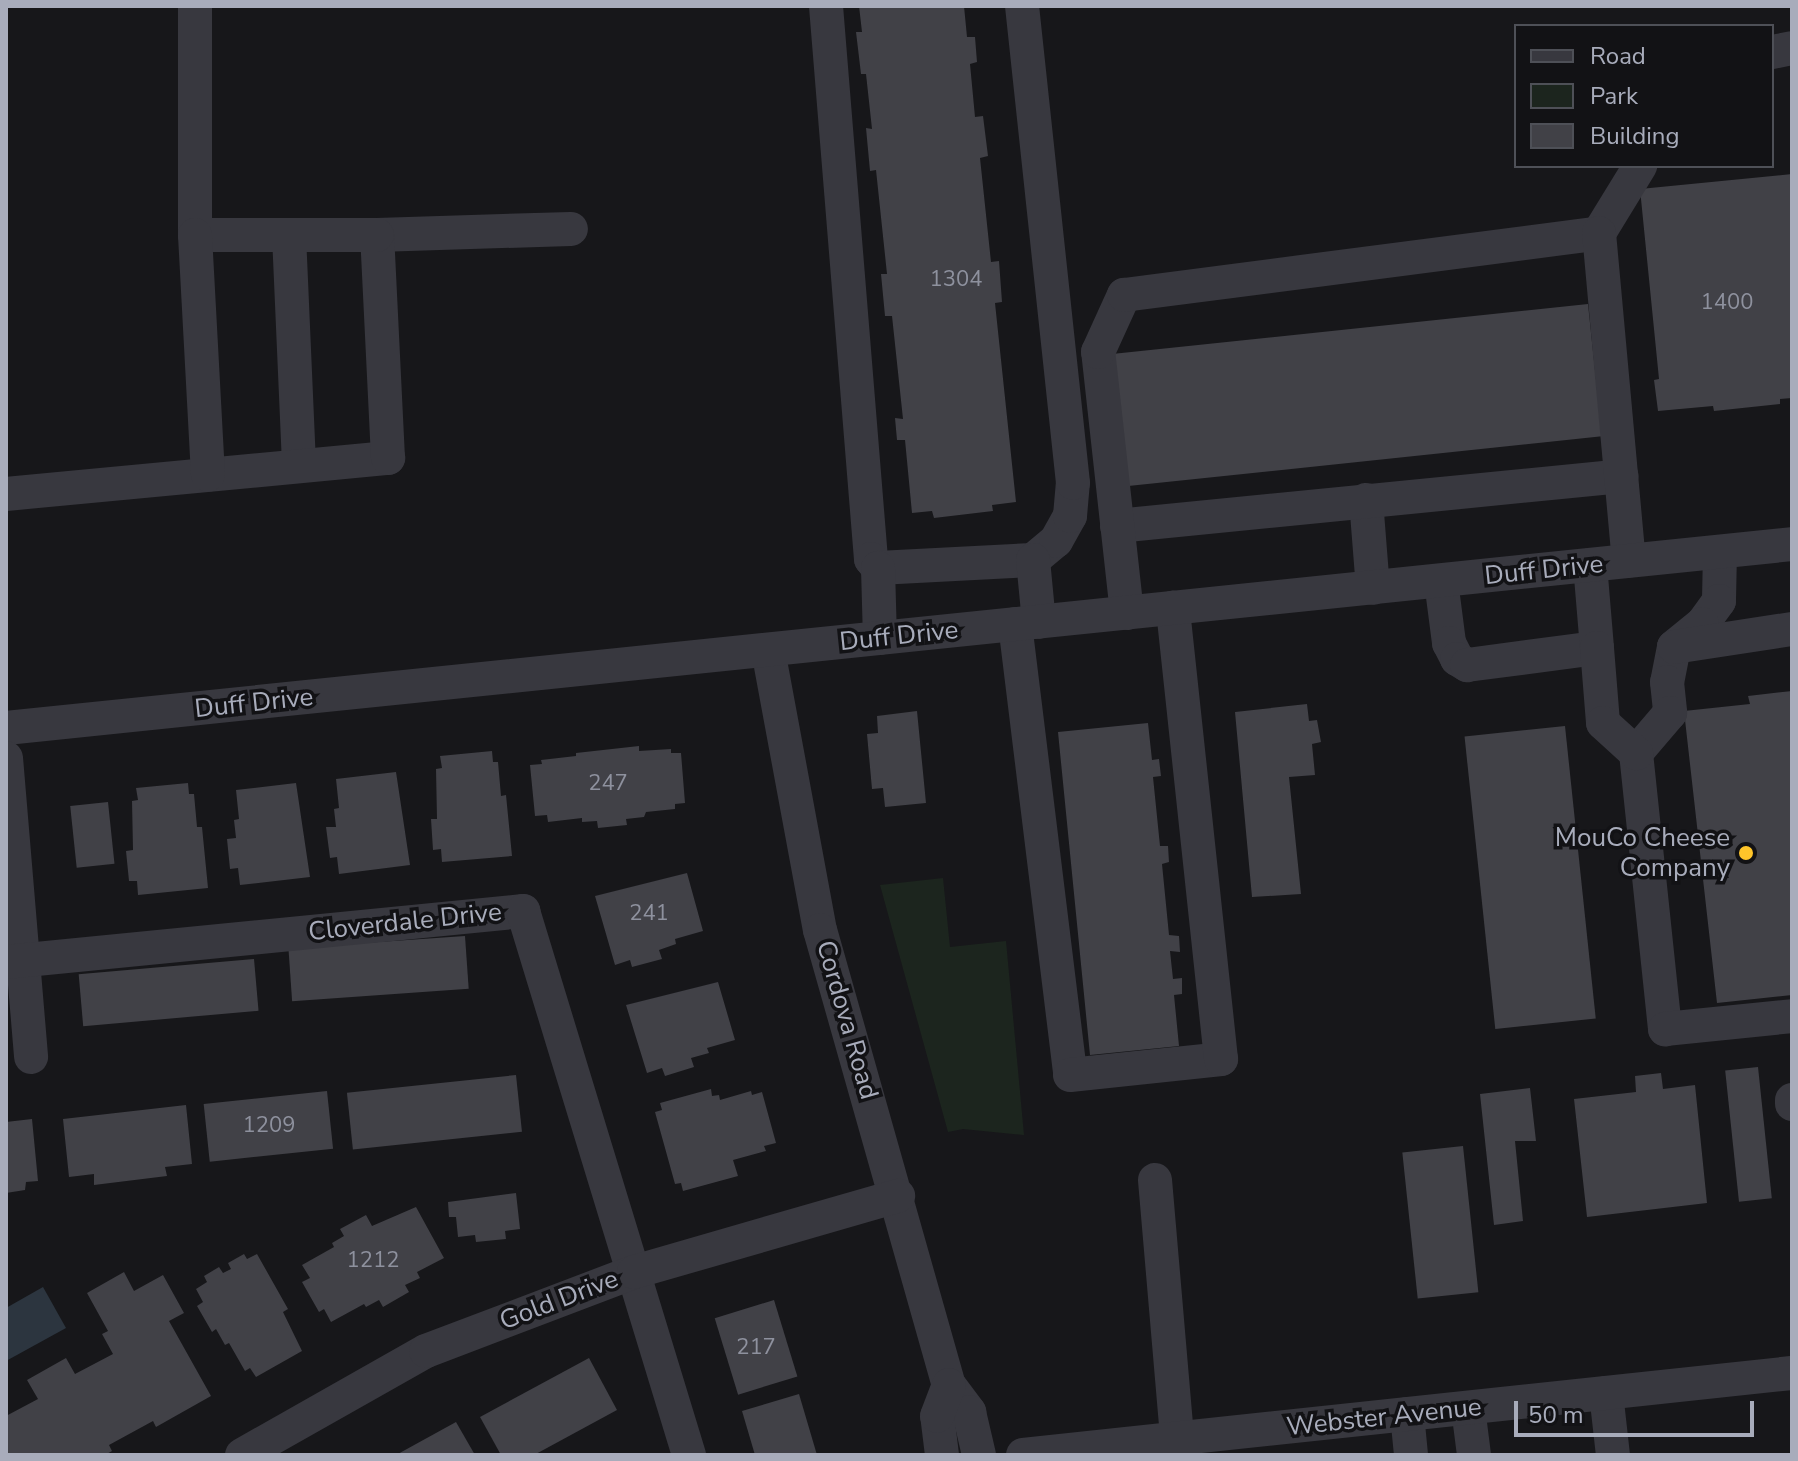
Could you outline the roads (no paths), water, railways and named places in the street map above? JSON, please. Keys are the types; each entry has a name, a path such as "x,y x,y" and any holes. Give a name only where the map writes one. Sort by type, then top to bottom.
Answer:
{"street":[{"path":"195,6 195,235 208,475"},
{"path":"826,6 871,559 878,568 880,638"},
{"path":"878,568 1033,560 1056,541 1070,516 1073,483 1022,6"},
{"path":"1629,561 1599,233 1639,168"},
{"path":"195,235 377,235 571,229"},
{"path":"1127,613 1098,352 1124,295 1599,233"},
{"path":"289,235 299,466"},
{"path":"6,494 388,458 377,235"},
{"path":"1117,526 1622,476"},
{"path":"1366,500 1373,588"},
{"name":"Duff Drive","path":"6,728 1792,544"},
{"path":"1636,753 1670,713 1667,682 1674,647 1702,624 1719,601 1720,552"},
{"path":"1033,560 1027,623 1070,1075 1221,1059 1173,608"},
{"path":"1590,565 1603,723 1636,753 1665,1029 1792,1016"},
{"path":"1441,581 1449,643 1457,659 1467,665 1597,648"},
{"path":"1674,647 1792,629"},
{"name":"Cordova Road","path":"768,650 820,930 898,1196 949,1385 969,1412 979,1455"},
{"path":"6,758 15,961 31,1057"},
{"name":"Cloverdale Drive","path":"15,961 523,911 634,1272"},
{"path":"1155,1180 1177,1438"},
{"name":"Gold Drive","path":"242,1455 426,1351 634,1272 898,1196"},
{"path":"634,1272 689,1455"},
{"name":"Webster Avenue","path":"1023,1455 1792,1373"},
{"path":"942,1455 937,1416 949,1385"},
{"path":"1606,1393 1613,1455"},
{"path":"1468,1408 1474,1455"},
{"path":"1407,1414 1411,1455"}],"place":[{"name":"MouCo Cheese Company","path":"1746,853"}]}
